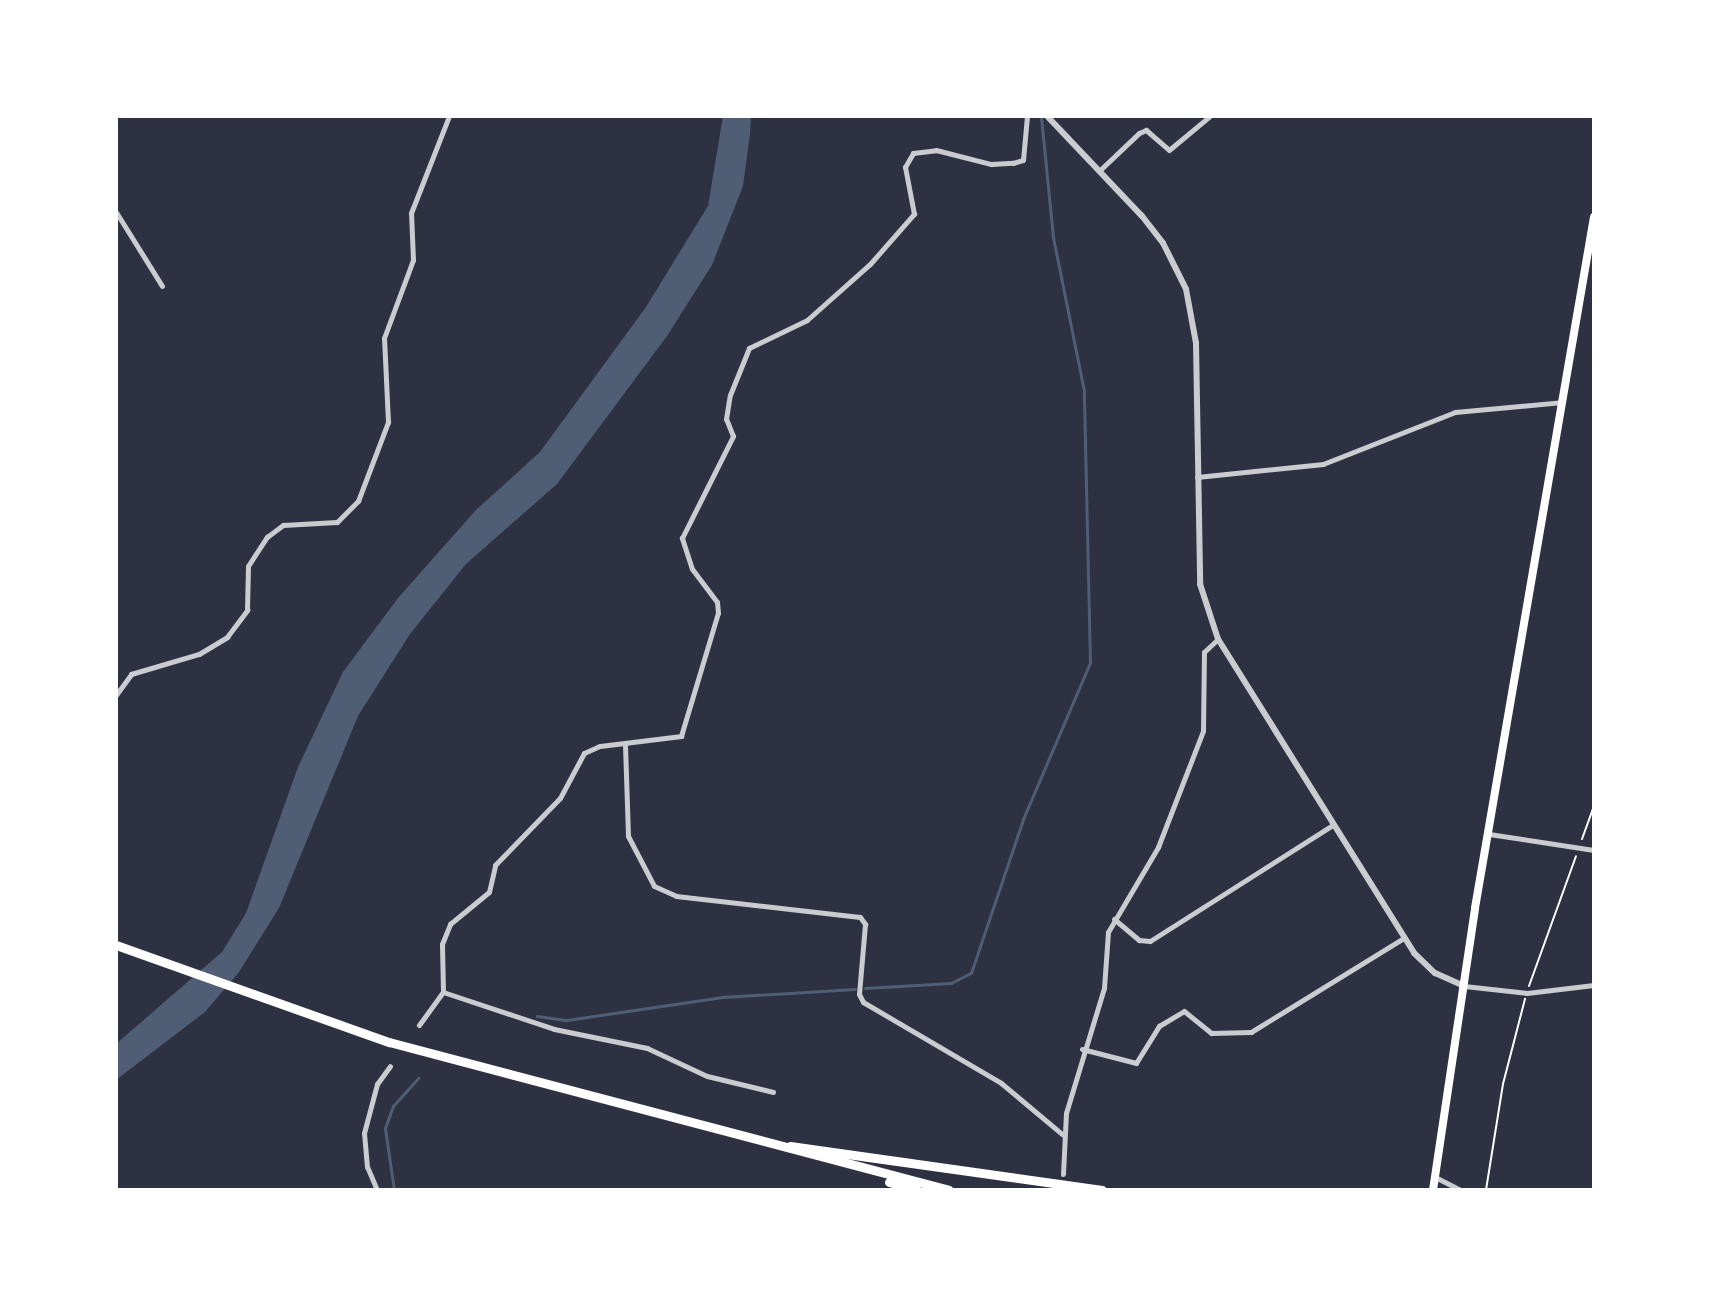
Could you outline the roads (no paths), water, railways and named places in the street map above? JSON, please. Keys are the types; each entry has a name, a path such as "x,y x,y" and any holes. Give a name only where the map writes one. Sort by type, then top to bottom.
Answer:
{"highway":[{"path":"1433,1190 1488,834 1594,217"},
{"path":"116,945 389,1042 917,1190"},
{"path":"736,1138 949,1190"},
{"path":"736,1138 1102,1190"}],"street":[{"path":"116,695 131,674 150,664 199,654 227,637 247,610 248,566 267,537 283,525 337,522 358,501 388,422 384,338 413,260 411,213 449,116"},
{"path":"419,1025 443,992 442,944 450,924 489,892 495,865 560,798 584,753 675,739 687,722 718,613 717,602 692,569 682,538 733,436 726,419 730,395 749,348 807,320 870,264 914,214 905,167 913,153 936,150 991,164 1023,160 1027,116"},
{"path":"1047,116 1163,243 1186,289 1196,343 1200,584 1218,639 1404,938 1425,965 1464,986 1527,993 1594,985"},
{"path":"1099,171 1139,133 1146,130 1169,150 1210,116"},
{"path":"116,212 162,286"},
{"path":"1197,477 1323,464 1455,412 1562,402"},
{"path":"1063,1174 1062,1134 1082,1049 1104,988 1108,932 1158,847 1203,731 1204,652 1218,639"},
{"path":"625,745 628,836 654,886 676,896 860,917 865,924 859,994 863,1002 1001,1083 1062,1134"},
{"path":"1114,919 1139,940 1150,941 1333,825"},
{"path":"1488,834 1594,850"},
{"path":"1082,1049 1136,1063 1159,1026 1184,1011 1211,1033 1251,1032 1404,938"},
{"path":"443,992 554,1029 647,1048 707,1076 773,1092"},
{"path":"375,1190 364,1133 377,1084 390,1066"},
{"path":"1435,1177 1460,1190"}],"water":[{"path":"723,116 751,116 750,134 743,186 712,265 667,336 557,484 466,564 410,634 358,716 279,908 239,972 205,1012 116,1080 116,1044 222,952 246,913 298,767 343,672 398,598 476,510 540,452 646,307 708,206"}],"waterway":[{"path":"865,988 951,983 971,973 1023,819 1090,663 1084,391 1053,237 1041,116"},
{"path":"537,1016 567,1020 722,997 855,989"},
{"path":"394,1190 385,1128 393,1106 418,1078"}]}
